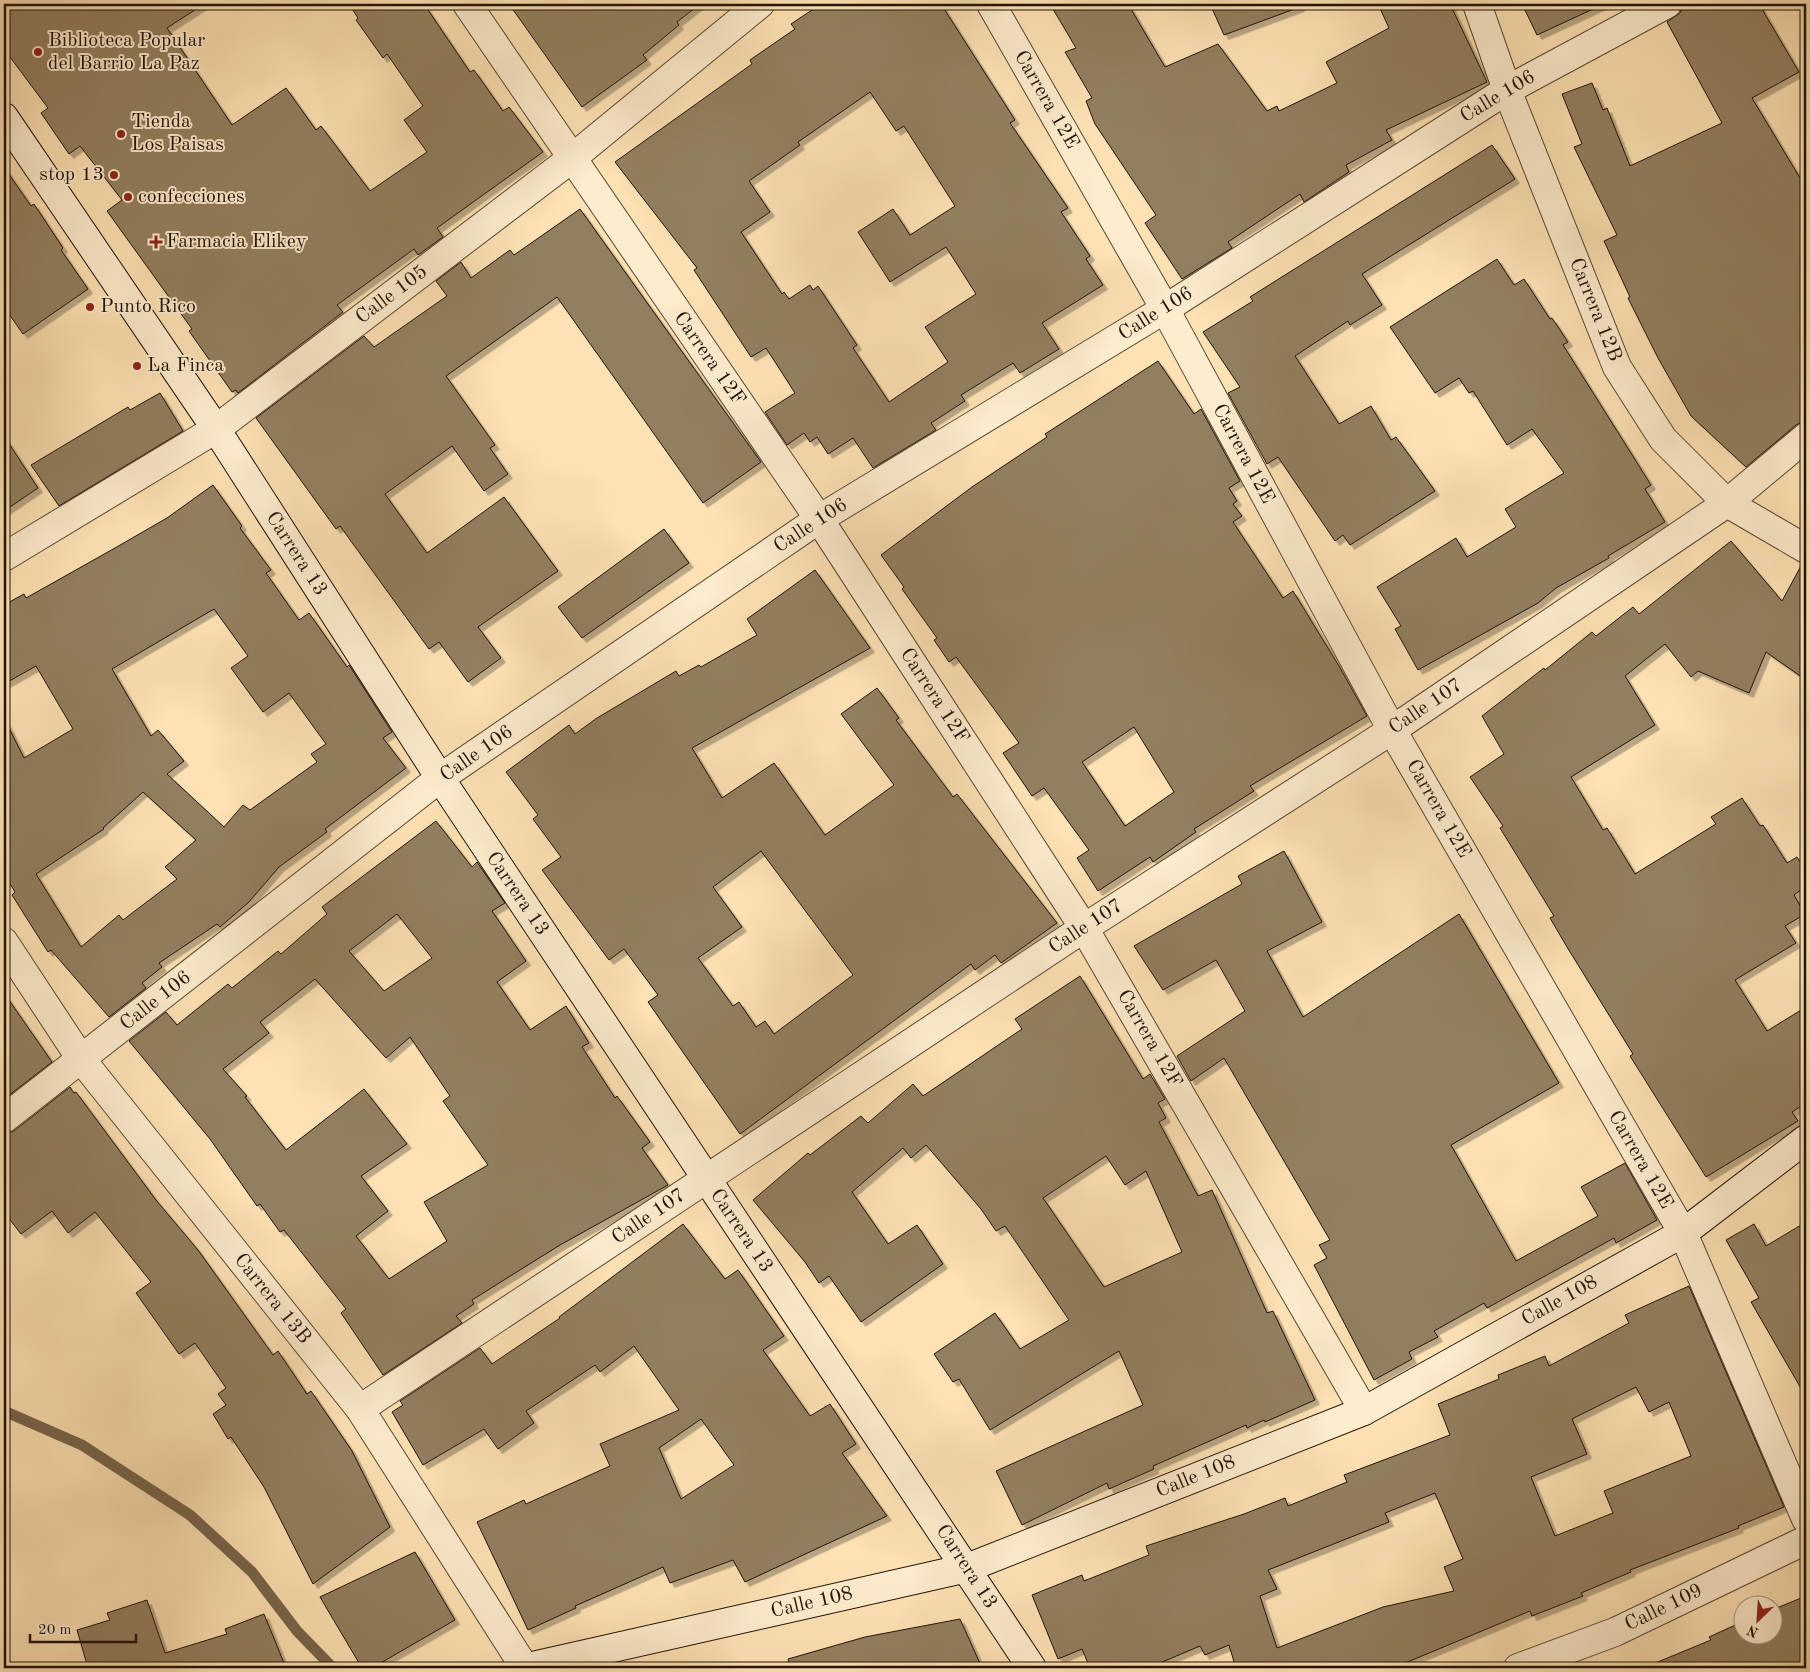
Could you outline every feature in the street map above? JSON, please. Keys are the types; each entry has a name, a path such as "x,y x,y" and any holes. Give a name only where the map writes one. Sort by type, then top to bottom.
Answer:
{"street":[{"name":"Carrera 12F","path":"467,4 571,159 819,519 1084,928 1364,1411"},
{"name":"Calle 105","path":"4,557 216,429 571,159 760,4"},
{"name":"Carrera 12E","path":"991,4 1164,310 1392,730 1682,1233 1806,1519"},
{"name":"Carrera 12B","path":"1477,4 1507,90 1616,367 1663,439 1727,503 1806,549"},
{"name":"Calle 106","path":"4,1119 440,778 819,519 1164,310 1507,90 1667,4"},
{"name":"Carrera 13","path":"4,117 216,429 440,778 1032,1668"},
{"name":"Calle 107","path":"360,1410 1084,928 1392,730 1727,503 1806,437"},
{"name":"Carrera 13B","path":"4,942 81,1059 360,1410 524,1668"},
{"name":"Calle 108","path":"524,1668 967,1568 1364,1411 1682,1233 1806,1139"},
{"name":"Calle 109","path":"1518,1668 1615,1632 1806,1540"}],"building":[{"path":"4,4 204,4 167,28 232,125 286,88 316,130 321,126 370,191 427,152 404,120 423,106 387,54 383,58 356,20 358,18 349,4 424,4 470,72 474,70 503,111 509,107 543,152 437,228 443,237 418,255 414,249 337,305 343,312 238,393 236,390 232,392 189,331 192,329 107,211 122,200 80,146 69,154 41,113 48,108 4,49"},
{"path":"509,4 700,4 677,22 679,25 643,55 647,60 582,107"},
{"path":"821,4 941,4 1015,120 1010,123 1068,208 1061,212 1090,256 1086,259 1103,285 1042,323 1059,349 1020,373 1013,363 961,395 965,401 931,423 936,430 873,468 853,438 828,454 817,437 810,442 804,433 787,445 765,412 795,393 766,348 751,357 694,270 697,268 615,162 752,64 750,60 795,29 791,24","holes":["870,92 896,131 904,126 955,206 910,235 893,209 858,232 890,282 946,247 976,294 925,327 948,362 889,402 853,348 857,345 818,286 813,290 810,285 789,299 784,292 782,294 741,232 770,212 749,181 800,145 798,142"]},
{"path":"1050,4 1128,4 1165,67 1218,44 1267,111 1277,106 1279,111 1337,83 1326,62 1389,28 1378,4 1450,4 1487,82 1386,130 1392,140 1346,165 1349,172 1304,202 1300,194 1228,242 1232,248 1182,279 1145,223 1156,215 1095,124 1086,101 1092,98 1065,52 1076,48"},
{"path":"1210,4 1300,4 1300,7 1224,35"},
{"path":"1522,4 1604,4 1537,35"},
{"path":"1683,4 1759,4 1799,72 1752,98 1806,188 1806,420 1796,425 1746,467 1691,416 1658,358 1628,298 1630,297 1604,241 1617,235 1574,147 1582,144 1562,94 1592,83 1603,110 1607,108 1630,166 1722,123 1667,22 1680,13"},
{"path":"1492,145 1515,179 1362,274 1382,305 1350,325 1348,321 1295,356 1339,424 1371,406 1391,440 1396,437 1435,491 1350,545 1343,535 1335,541 1278,457 1267,464 1228,393 1240,387 1203,332 1253,301 1250,297"},
{"path":"4,167 31,206 34,204 63,248 61,250 88,289 23,334 4,307"},
{"path":"580,209 761,462 703,503 557,297 446,376 495,445 490,448 508,474 484,491 452,446 385,494 427,553 504,497 558,571 478,627 501,658 468,682 439,642 429,649 340,526 336,529 256,418 364,336 374,347 447,296 436,281 461,262 471,278 510,250 514,255"},
{"path":"1497,259 1514,285 1524,279 1550,319 1552,318 1568,342 1563,345 1651,485 1645,489 1665,522 1608,556 1609,558 1556,588 1538,603 1418,670 1395,629 1401,626 1377,587 1456,538 1467,557 1516,527 1505,509 1564,473 1532,429 1507,445 1473,391 1469,393 1459,378 1435,393 1390,327"},
{"path":"1158,361 1194,414 1201,409 1240,481 1229,488 1237,501 1233,504 1242,516 1233,522 1283,598 1293,591 1367,716 1250,786 1254,791 1194,829 1196,832 1153,862 1150,857 1098,891 1077,858 1089,850 1044,788 1032,796 1003,753 1019,743 956,657 949,662 934,640 937,638 902,589 904,587 881,555 972,487 1047,437 1045,434","holes":["1134,727 1174,792 1125,826 1082,762"]},
{"path":"160,393 183,431 59,506 31,465 128,407 130,410"},
{"path":"4,436 38,488 4,511"},
{"path":"213,485 242,526 240,528 271,570 266,573 299,620 309,613 347,667 349,665 392,732 383,738 406,768 325,829 327,832 279,867 249,902 220,927 217,924 159,963 162,967 142,983 146,988 109,1017 51,950 48,952 12,895 15,892 4,874 4,718 24,758 73,729 36,666 4,684 4,605 24,594 26,598 167,518","holes":["214,609 248,656 231,668 263,712 289,693 326,744 311,754 317,762 250,810 243,805 224,827 167,774 184,761 158,730 151,736 112,669","143,792 196,840 165,867 177,879 123,920 119,915 81,947 36,874 104,829"]},
{"path":"664,529 689,563 582,638 558,607"},
{"path":"1731,541 1782,601 1802,564 1806,565 1806,680 1766,652 1749,693 1698,671 1691,677 1665,644 1625,676 1655,725 1571,777 1603,830 1607,828 1635,874 1716,824 1711,817 1742,798 1760,826 1763,825 1787,863 1797,857 1806,871 1806,886 1794,895 1805,914 1785,926 1796,943 1735,980 1767,1031 1806,1007 1806,1103 1792,1112 1798,1121 1706,1177 1630,1056 1633,1054 1567,947 1550,918 1554,916 1500,828 1503,826 1470,777 1504,754 1482,716 1544,668 1545,670 1592,632 1596,636 1633,607 1639,614"},
{"path":"815,570 870,648 692,748 722,798 774,763 825,835 894,785 841,714 877,688 899,718 896,720 953,797 957,794 1057,923 1001,963 995,955 975,970 971,964 740,1134 648,1002 658,995 624,949 609,960 542,870 561,857 533,819 538,815 506,772 569,725 575,734 597,718 676,671 679,676 699,665 701,667 757,635 747,619","holes":["761,851 853,975 774,1034 765,1021 756,1027 739,1002 733,1006 698,958 742,927 713,887"]},
{"path":"436,821 472,867 477,862 505,903 492,911 526,961 497,982 530,1030 566,1006 589,1043 582,1047 615,1098 617,1096 650,1142 642,1148 668,1185 560,1245 472,1300 474,1304 456,1316 462,1323 383,1375 341,1313 346,1309 284,1230 280,1232 260,1204 257,1206 210,1139 129,1041 166,1012 177,1025 228,984 232,988 278,951 281,954 327,914 322,907","holes":["397,914 432,958 384,991 349,951","315,979 386,1058 410,1037 450,1096 443,1101 488,1165 424,1202 447,1241 389,1279 356,1236 388,1211 361,1176 407,1144 364,1089 286,1150 245,1097 247,1096 223,1069 269,1033 260,1022"]},
{"path":"1284,851 1322,922 1267,951 1303,1017 1459,914 1559,1083 1451,1145 1516,1261 1598,1216 1581,1187 1625,1163 1657,1220 1616,1243 1614,1238 1487,1308 1484,1303 1434,1331 1438,1337 1409,1352 1412,1359 1374,1380 1314,1265 1327,1258 1319,1245 1330,1240 1224,1058 1191,1081 1177,1056 1245,1011 1216,960 1163,990 1134,946 1242,884 1238,876"},
{"path":"1080,976 1143,1079 1150,1074 1165,1099 1158,1103 1166,1118 1159,1122 1198,1196 1212,1190 1267,1313 1273,1311 1315,1400 1265,1422 1264,1420 1247,1428 1246,1425 1153,1466 1154,1469 1109,1489 1107,1483 1022,1525 996,1471 1143,1405 1119,1351 990,1430 959,1379 953,1382 934,1354 995,1313 1020,1349 1069,1320 1005,1226 996,1231 981,1209 926,1145 911,1158 903,1148 852,1192 888,1244 917,1225 943,1264 861,1322 829,1276 819,1283 805,1262 753,1200 808,1153 810,1155 861,1116 868,1123 913,1084 923,1096 1022,1029 1015,1019","holes":["1106,1156 1125,1185 1146,1171 1182,1252 1104,1287 1043,1198"]},
{"path":"4,993 52,1062 4,1099"},
{"path":"70,1087 74,1093 76,1092 156,1200 198,1250 273,1355 278,1351 307,1394 311,1391 352,1451 390,1527 313,1584 264,1487 231,1437 228,1439 213,1414 226,1405 218,1394 226,1388 195,1343 179,1354 136,1293 151,1282 95,1212 68,1233 52,1211 21,1234 4,1212 4,1134 14,1131"},
{"path":"1806,1222 1806,1397 1751,1302 1759,1298 1726,1240 1754,1224 1766,1246"},
{"path":"683,1224 725,1279 738,1270 784,1336 763,1350 810,1416 830,1404 856,1444 842,1453 887,1516 745,1582 733,1560 670,1583 663,1567 575,1606 576,1608 528,1630 477,1522 524,1500 526,1504 610,1466 600,1444 679,1410 634,1346 600,1372 595,1365 526,1411 534,1423 498,1449 484,1429 423,1465 392,1412 403,1405 400,1401 480,1348 492,1364 559,1317","holes":["701,1419 734,1465 681,1499 659,1448"]},
{"path":"1689,1286 1784,1507 1738,1526 1739,1528 1630,1570 1631,1572 1581,1593 1583,1596 1532,1616 1530,1611 1393,1668 1231,1668 1235,1665 1229,1645 1205,1655 1200,1646 1148,1668 1090,1668 1082,1649 1058,1659 1032,1595 1082,1575 1084,1581 1149,1555 1146,1546 1244,1514 1285,1498 1288,1506 1347,1482 1344,1475 1450,1435 1438,1404 1499,1379 1498,1375 1545,1356 1549,1366 1629,1323 1625,1315","holes":["1636,1387 1649,1412 1669,1402 1691,1456 1604,1491 1613,1513 1555,1536 1531,1477 1587,1454 1572,1419","1435,1493 1463,1559 1444,1567 1454,1591 1383,1607 1277,1648 1260,1596 1277,1589 1268,1570 1389,1522 1385,1513"]},
{"path":"415,1552 455,1620 372,1668 362,1668 320,1597"},
{"path":"1806,1596 1806,1668 1643,1668 1711,1640 1709,1637 1732,1627 1732,1644 1782,1644 1782,1606"},
{"path":"147,1600 165,1653 227,1634 225,1629 264,1614 286,1668 88,1668 77,1630 110,1620 107,1613"},
{"path":"960,1619 982,1668 790,1668 788,1659 865,1637"}],"waterway":[{"path":"4,1411 82,1445 190,1515 252,1572 297,1631 333,1668"}],"place":[{"name":"Biblioteca Popular del Barrio La Paz","path":"38,52"},
{"name":"Tienda Los Paisas","path":"121,134"},
{"name":"stop 13","path":"114,175"},
{"name":"confecciones","path":"128,197"},
{"name":"Farmacia Elikey","path":"156,242"},
{"name":"Punto Rico","path":"90,307"},
{"name":"La Finca","path":"137,366"}]}
